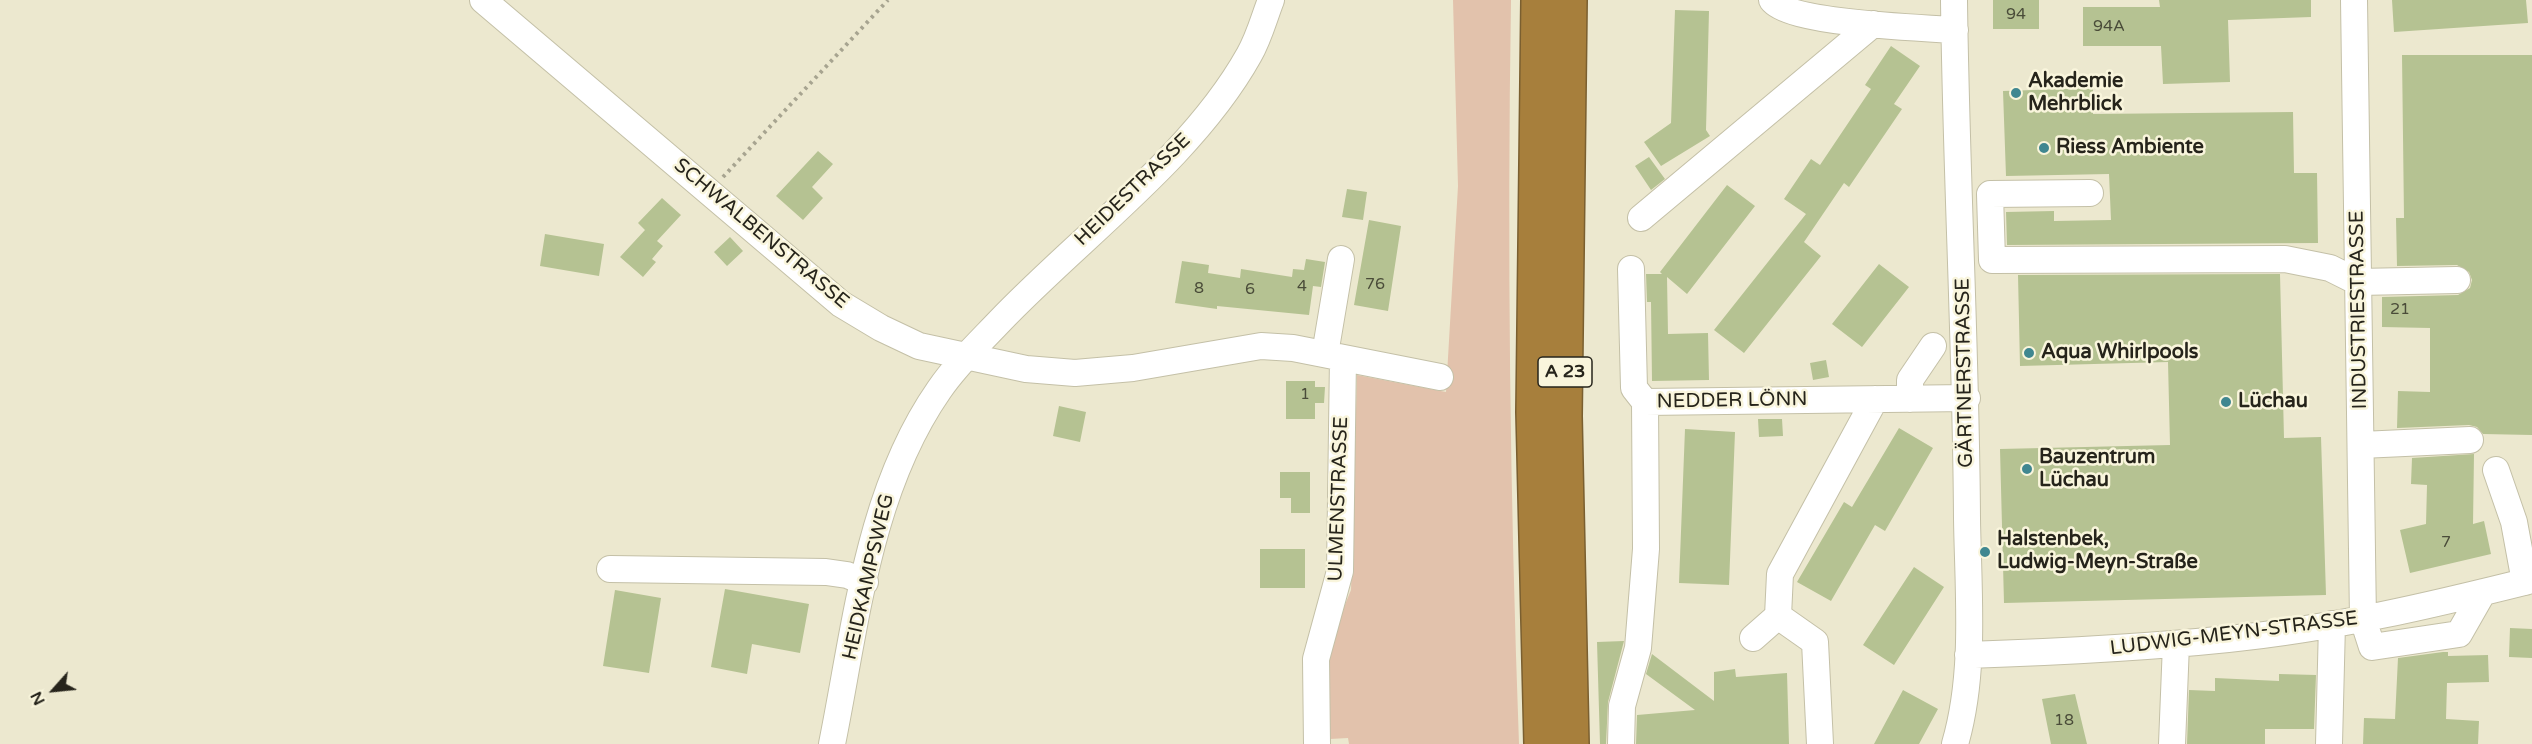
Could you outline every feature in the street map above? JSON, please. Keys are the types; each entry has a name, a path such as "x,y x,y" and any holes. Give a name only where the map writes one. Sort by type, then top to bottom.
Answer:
{"highway":[{"name":"A 23","path":"1538,0 1533,412 1541,744"},
{"name":"A 23","path":"1570,0 1565,416 1572,744"}],"street":[{"name":"SCHWALBENSTRASSE","path":"483,0 841,304 880,328 919,346 964,358 1026,369 1075,373 1133,368 1261,346 1293,348 1440,378"},
{"name":"HEIDESTRASSE","path":"964,358 1036,283 1152,174 1204,120 1250,54 1271,0"},
{"path":"1772,0 1776,6 1790,12 1873,24 1955,30"},
{"name":"GÄRTNERSTRASSE","path":"1954,0 1967,398 1968,655 1962,720 1955,744"},
{"name":"INDUSTRIESTRASSE","path":"2354,0 2363,619 2373,647 2459,634 2483,592"},
{"path":"1641,218 1873,24"},
{"path":"1960,196 2090,193"},
{"path":"1990,194 1992,260"},
{"path":"1962,258 1992,260 2285,259 2330,268 2358,282 2457,280"},
{"name":"ULMENSTRASSE","path":"1317,744 1316,659 1340,571 1334,356 1341,259"},
{"path":"1631,268 1634,388 1645,402"},
{"path":"1910,399 1910,380 1933,346"},
{"name":"HEIDKAMPSWEG","path":"832,744 865,582 887,498 902,456 923,414 964,358"},
{"name":"NEDDER LÖNN","path":"1621,744 1622,706 1638,648 1646,549 1645,402 1967,398"},
{"path":"1753,638 1778,616 1780,574 1875,399"},
{"path":"2361,445 2470,440"},
{"path":"2496,470 2514,522 2529,581"},
{"path":"610,568 826,572 847,575 865,582"},
{"name":"LUDWIG-MEYN-STRASSE","path":"1968,655 2229,639 2363,619 2529,581"},
{"path":"1778,616 1815,642 1820,744"},
{"path":"2329,744 2332,624"},
{"path":"2172,744 2176,644"}],"path":[{"path":"710,191 888,0"}],"shaded area":[{"path":"1453,0 1511,0 1510,372 1519,744 1349,744 1348,738 1330,739 1328,646 1351,590 1357,375 1446,392 1458,186"}],"building":[{"path":"1993,0 2039,0 2039,29 1993,29"},
{"path":"2159,0 2311,0 2311,17 2228,20 2230,82 2163,84 2161,46 2083,46 2083,7 2160,7"},
{"path":"2392,0 2526,0 2528,23 2394,32"},
{"path":"1675,10 1709,11 1706,130 1710,136 1661,166 1644,142 1671,123"},
{"path":"1891,46 1920,66 1894,104 1902,109 1849,187 1844,183 1804,242 1821,256 1744,353 1714,330 1806,214 1784,199 1811,159 1820,165 1871,89 1865,85"},
{"path":"2402,55 2532,55 2532,435 2483,434 2477,427 2469,425 2397,428 2398,391 2430,392 2430,328 2382,327 2382,297 2458,295 2470,288 2472,280 2469,272 2457,265 2397,266 2396,218 2404,218"},
{"path":"2093,88 2093,114 2293,112 2294,173 2317,173 2318,243 2007,245 2006,212 2054,211 2054,221 2111,220 2109,174 2006,176 2003,91"},
{"path":"818,151 833,164 812,187 823,198 803,220 776,196"},
{"path":"1649,157 1665,179 1651,190 1635,166"},
{"path":"1727,185 1755,206 1687,294 1667,277 1668,334 1708,333 1709,380 1652,381 1651,302 1647,302 1646,274 1662,274 1660,272"},
{"path":"1347,189 1367,192 1363,220 1342,217"},
{"path":"662,198 681,215 657,241 663,246 652,259 656,262 643,277 620,257 645,230 638,223"},
{"path":"1369,220 1401,226 1388,311 1354,305"},
{"path":"545,234 604,244 599,276 540,266"},
{"path":"730,237 743,251 727,266 714,252"},
{"path":"1306,259 1325,262 1321,287 1313,286 1309,315 1217,306 1217,309 1175,303 1182,261 1209,265 1208,273 1240,278 1241,269 1292,277 1293,269 1304,270"},
{"path":"1879,264 1909,287 1862,347 1832,324"},
{"name":"Lüchau","path":"2280,274 2284,438 2321,437 2326,595 2004,603 2000,449 2170,445 2168,362 2020,366 2018,275"},
{"path":"1826,360 1829,377 1813,380 1810,363"},
{"path":"1286,381 1315,381 1315,387 1325,387 1324,403 1315,403 1315,419 1286,419"},
{"path":"1059,406 1086,412 1080,442 1053,436"},
{"path":"1758,419 1782,419 1783,436 1759,437"},
{"path":"1899,428 1933,448 1885,531 1875,525 1831,601 1797,582 1844,502 1852,507"},
{"path":"1685,429 1735,432 1729,585 1679,583"},
{"path":"2474,454 2473,524 2484,521 2491,554 2410,573 2400,530 2426,524 2427,485 2411,484 2412,458"},
{"path":"1280,472 1310,472 1310,513 1291,513 1291,498 1280,498"},
{"path":"1260,549 1305,549 1305,588 1260,588"},
{"path":"1914,567 1944,587 1894,665 1863,645"},
{"path":"725,589 809,604 800,653 752,644 747,674 711,667"},
{"path":"615,590 661,598 649,673 603,666"},
{"path":"2510,628 2532,629 2532,658 2509,657"},
{"path":"1624,641 1608,702 1606,744 1600,744 1597,642"},
{"path":"2448,652 2448,656 2488,655 2489,682 2447,683 2446,719 2479,721 2478,744 2363,744 2364,718 2395,719 2398,658"},
{"path":"1652,654 1714,701 1714,672 1735,669 1736,677 1787,673 1789,744 1636,744 1637,715 1695,710 1646,674"},
{"path":"2279,674 2316,675 2314,729 2265,729 2265,744 2187,744 2189,690 2215,691 2215,678 2279,681"},
{"path":"1903,690 1938,709 1919,744 1874,744"},
{"path":"2075,694 2087,744 2051,744 2042,699"}],"place":[{"name":"Akademie Mehrblick","path":"2016,93"},
{"name":"Riess Ambiente","path":"2044,148"},
{"name":"Aqua Whirlpools","path":"2029,353"},
{"name":"Lüchau","path":"2226,402"},
{"name":"Bauzentrum Lüchau","path":"2027,469"},
{"name":"Halstenbek, Ludwig-Meyn-Straße","path":"1985,552"}]}
